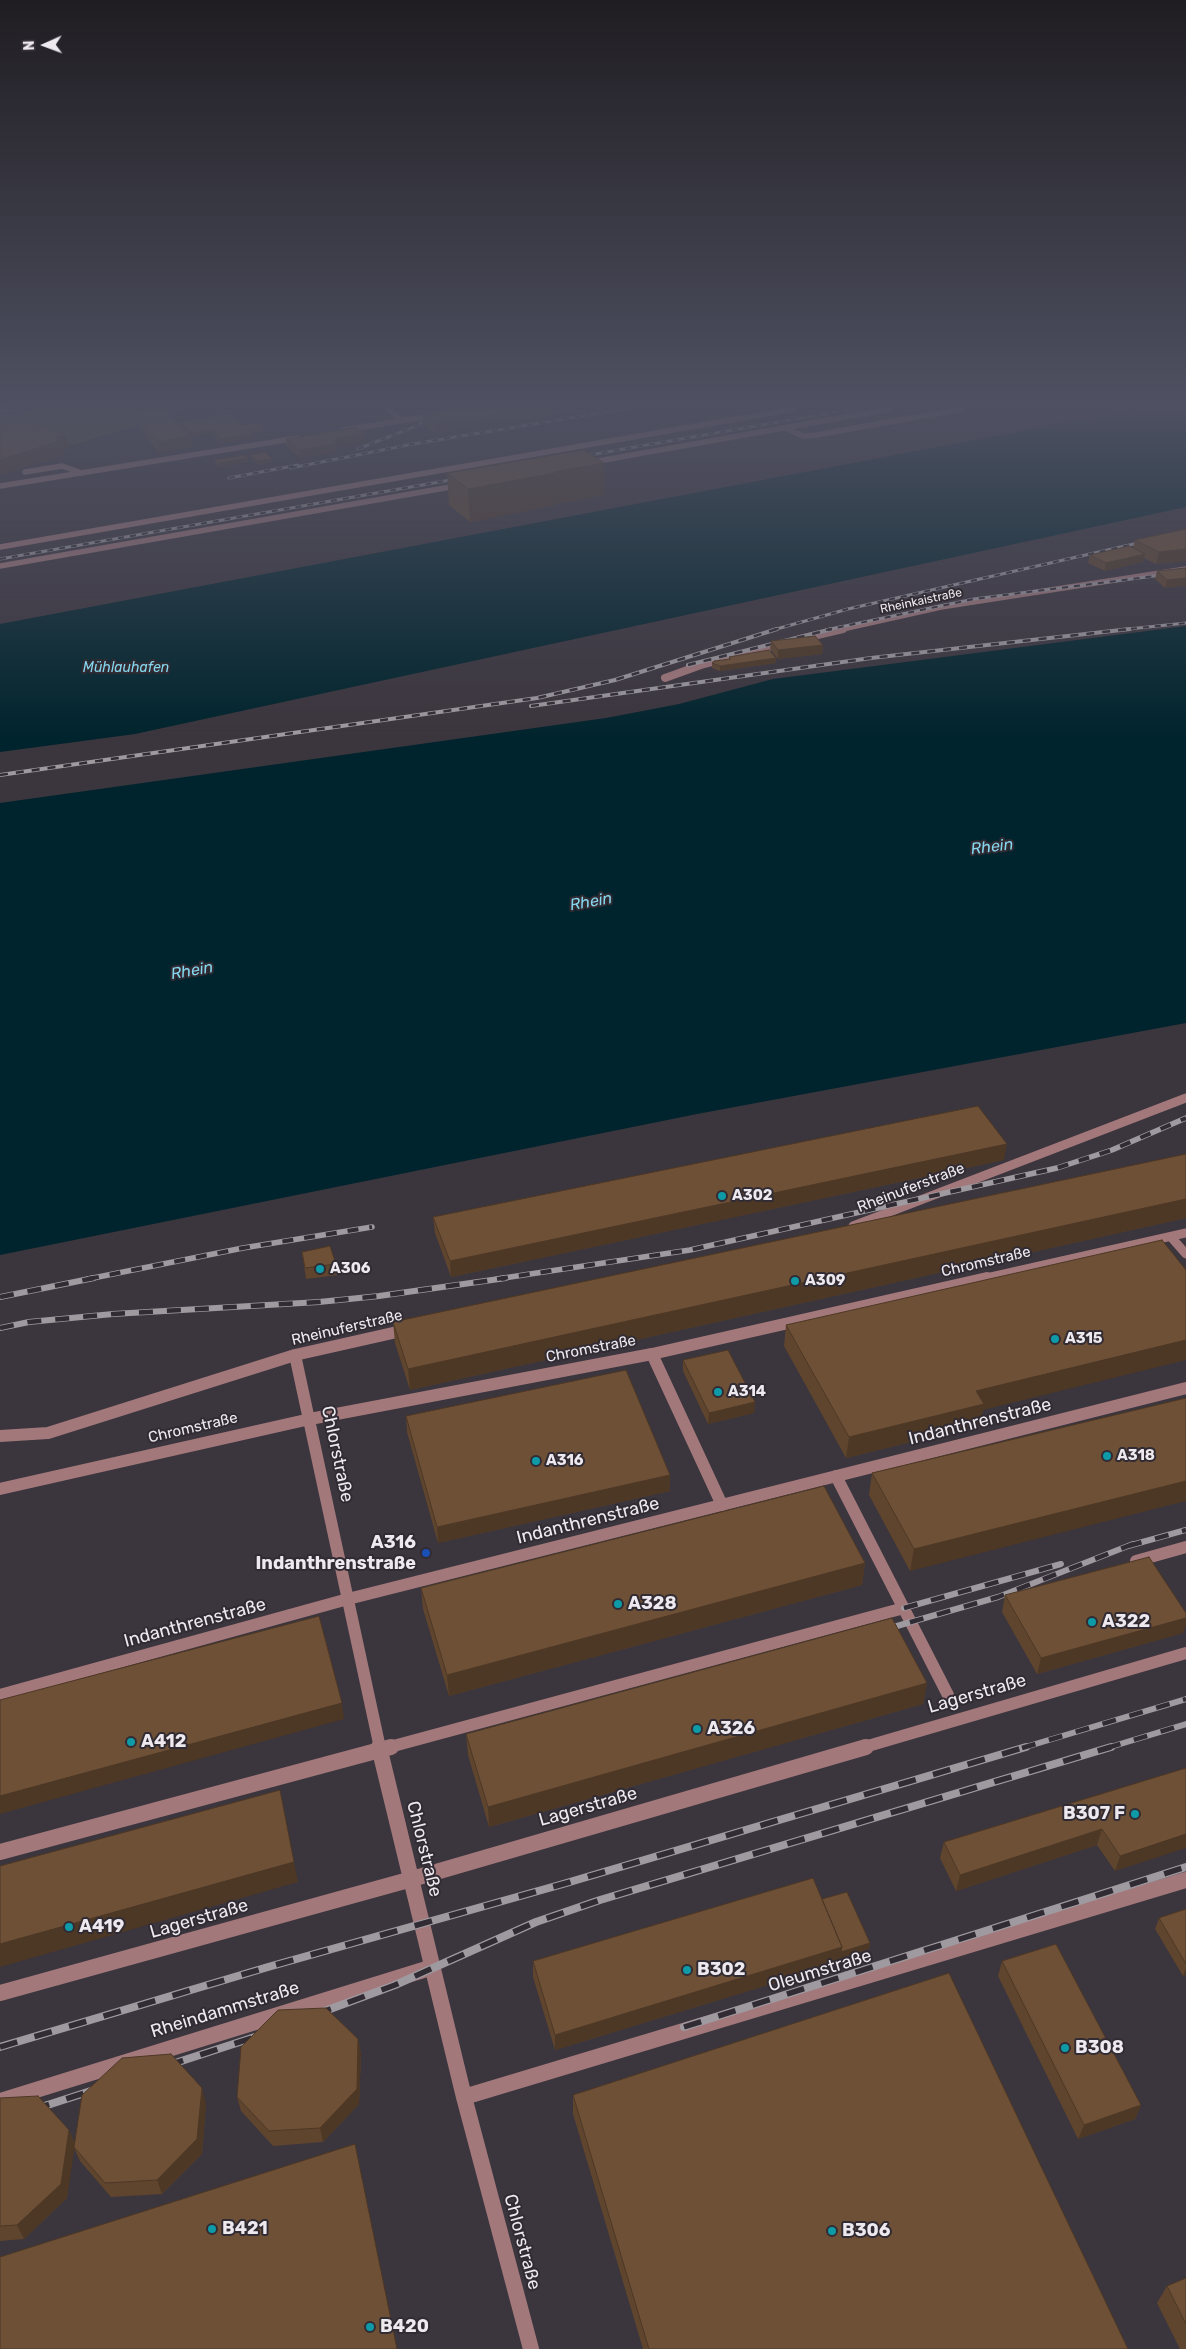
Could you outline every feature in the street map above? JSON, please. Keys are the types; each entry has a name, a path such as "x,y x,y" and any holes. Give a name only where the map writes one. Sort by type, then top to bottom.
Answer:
{"street":[{"path":"0,547 163,519"},
{"path":"0,566 269,519"},
{"name":"Rheinkaistraße","path":"665,678 701,665 774,645 941,607 1073,585 1186,569"},
{"name":"Rheinuferstraße","path":"880,1227 842,1233 1186,1098"},
{"name":"Chromstraße","path":"0,1488 310,1419 652,1354 1186,1234"},
{"path":"1171,1236 1186,1254"},
{"name":"Rheinuferstraße","path":"0,1436 48,1433 295,1355 420,1328"},
{"path":"652,1354 722,1505"},
{"name":"Chlorstraße","path":"295,1355 380,1749 464,2097 531,2349"},
{"name":"Indanthrenstraße","path":"0,1695 348,1599 1186,1388"},
{"path":"836,1476 948,1695"},
{"path":"1121,1566 1186,1547"},
{"path":"0,1852 904,1608"},
{"name":"Lagerstraße","path":"0,1993 412,1879 1186,1654"},
{"name":"Oleumstraße","path":"464,2097 1186,1880"},
{"name":"Rheindammstraße","path":"0,2101 433,1967"}],"water":[{"name":"Mühlauhafen","path":"558,519 1132,519 135,734 0,752 0,624"},
{"name":"Rhein","path":"1186,626 1186,1023 697,1114 0,1255 0,803 606,718 679,704 773,679"}],"building":[{"path":"1186,529 1186,549 1159,552 1135,540"},
{"path":"1129,546 1145,554 1106,563 1090,555"},
{"path":"1186,568 1186,578 1167,580 1157,571"},
{"path":"815,636 823,645 778,650 771,641"},
{"path":"769,650 776,658 720,666 712,663 714,661 731,659 729,657"},
{"name":"A302","path":"978,1106 1007,1144 450,1261 433,1217"},
{"path":"1186,1154 1186,1199 408,1369 393,1322"},
{"path":"1162,1240 1186,1270 1186,1340 976,1391 984,1404 849,1437 786,1325"},
{"path":"330,1246 336,1264 305,1268 302,1252"},
{"name":"A314","path":"728,1350 755,1402 709,1413 683,1360"},
{"name":"A316","path":"626,1370 670,1475 437,1527 406,1416"},
{"name":"A318","path":"1186,1398 1186,1481 914,1549 872,1473"},
{"name":"A328","path":"824,1486 865,1563 447,1675 421,1588"},
{"name":"A322","path":"1149,1557 1186,1613 1186,1618 1041,1658 1005,1595"},
{"name":"A412","path":"319,1616 342,1703 0,1796 0,1700"},
{"name":"A326","path":"892,1618 927,1683 488,1807 466,1734"},
{"name":"B307 F","path":"1186,1768 1186,1834 1120,1856 1102,1829 960,1875 944,1842"},
{"name":"A419","path":"280,1790 294,1862 0,1944 0,1866"},
{"name":"B302","path":"813,1878 842,1947 555,2035 533,1961"},
{"path":"847,1892 870,1943 841,1952 842,1947 822,1899"},
{"path":"1186,1909 1186,1964 1159,1918"},
{"name":"B308","path":"1056,1944 1141,2105 1084,2125 1002,1961"},
{"name":"B306","path":"949,1973 1128,2349 649,2349 573,2095"},
{"path":"326,2008 358,2039 357,2089 320,2128 269,2131 237,2097 241,2047 278,2010"},
{"path":"171,2054 202,2088 197,2139 157,2180 105,2183 74,2147 82,2095 122,2058"},
{"path":"38,2096 69,2130 61,2184 17,2225 0,2226 0,2098"},
{"name":"B421","path":"355,2144 397,2349 0,2349 0,2257"},
{"path":"1186,2278 1186,2324 1167,2286"}],"railway":[{"path":"0,559 230,519"},
{"path":"773,630 848,609 1147,541"},
{"path":"826,630 974,599 1186,572"},
{"path":"1119,630 1186,623"},
{"path":"0,775 537,698 615,680 777,629"},
{"path":"688,665 832,629"},
{"path":"531,706 871,658 1130,629"},
{"path":"497,1279 690,1250 1057,1168 1112,1150 1186,1118"},
{"path":"88,1279 243,1248 372,1227"},
{"path":"0,1297 94,1278"},
{"path":"0,1328 29,1322 113,1314 319,1302 379,1296 506,1278"},
{"path":"1128,1546 1186,1530"},
{"path":"883,1630 998,1597 1133,1544"},
{"path":"904,1608 1061,1564"},
{"path":"1022,1748 1186,1699"},
{"path":"1107,1748 1186,1724"},
{"path":"0,2047 268,1967 563,1884 1026,1747"},
{"path":"314,2015 395,1985 536,1922 600,1900 1111,1747"},
{"path":"684,2027 1186,1867"},
{"path":"166,2066 261,2035"},
{"path":"32,2110 97,2089"}],"place":[{"name":"A302","path":"722,1196"},
{"name":"A306","path":"320,1269"},
{"name":"A309","path":"795,1281"},
{"name":"A315","path":"1055,1339"},
{"name":"A314","path":"718,1392"},
{"name":"A318","path":"1107,1456"},
{"name":"A316","path":"536,1461"},
{"name":"A316 Indanthrenstraße","path":"426,1553"},
{"name":"A328","path":"618,1604"},
{"name":"A322","path":"1092,1622"},
{"name":"A326","path":"697,1729"},
{"name":"A412","path":"131,1742"},
{"name":"B307 F","path":"1135,1814"},
{"name":"A419","path":"69,1927"},
{"name":"B302","path":"687,1970"},
{"name":"B308","path":"1065,2048"},
{"name":"B421","path":"212,2229"},
{"name":"B306","path":"832,2231"},
{"name":"B420","path":"370,2327"}]}
